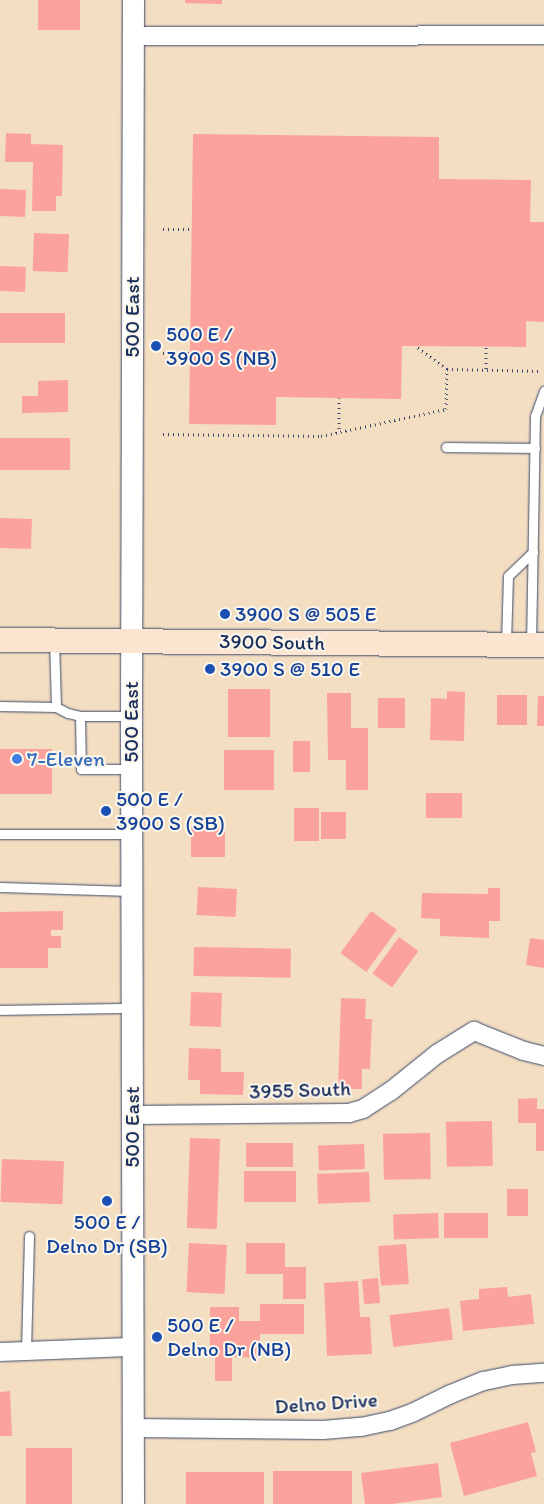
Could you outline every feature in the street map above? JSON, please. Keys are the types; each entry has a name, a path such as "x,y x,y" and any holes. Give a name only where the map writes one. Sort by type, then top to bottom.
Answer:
{"main road":[{"name":"3900 South","path":"0,640 538,645"}],"street":[{"name":"500 East","path":"133,0 131,716 133,1504"},
{"path":"133,36 544,36"},
{"name":"3955 South","path":"133,1115 349,1113 370,1105 437,1054 474,1031 524,1051 544,1056"},
{"path":"0,1352 133,1347"},
{"name":"Delno Drive","path":"133,1428 323,1430 361,1427 412,1414 451,1394 484,1381 512,1375 544,1373"}],"lane":[{"path":"538,645 533,552 535,448 540,425 536,416 544,391"},
{"path":"446,447 535,448"},
{"path":"506,645 508,576 533,552"},
{"path":"54,640 56,707"},
{"path":"0,706 56,707 80,716 131,716"},
{"path":"80,716 81,769 132,769"},
{"path":"0,834 132,834"},
{"path":"0,887 131,891"},
{"path":"0,1010 131,1008"},
{"path":"26,1351 29,1236"}],"path":[{"path":"163,229 190,229"},
{"path":"416,346 447,369 540,371"},
{"path":"486,347 486,370"},
{"path":"163,352 190,353"},
{"path":"163,434 321,436 446,409 447,369"},
{"path":"339,398 339,432"}],"building":[{"path":"38,0 80,0 80,30 38,30"},
{"path":"185,0 222,0 222,4 185,3"},
{"path":"6,133 31,134 31,144 63,145 62,196 56,196 56,211 32,211 33,162 5,162"},
{"path":"193,134 439,137 439,179 531,180 530,222 544,222 544,322 526,321 526,347 402,346 401,399 276,397 276,425 189,424"},
{"path":"0,189 26,190 25,217 0,216"},
{"path":"34,233 69,234 68,272 33,271"},
{"path":"0,266 26,267 25,292 0,291"},
{"path":"0,313 65,313 65,343 0,343"},
{"path":"68,380 68,412 22,413 22,396 38,396 38,381"},
{"path":"0,438 70,438 70,470 0,470"},
{"path":"0,518 32,519 31,549 0,548"},
{"path":"228,689 270,689 270,737 228,737"},
{"path":"447,691 465,692 464,741 430,740 431,698 447,699"},
{"path":"327,693 351,693 351,728 368,728 368,790 346,790 346,760 328,760"},
{"path":"497,695 527,695 527,725 497,725"},
{"path":"538,696 544,696 544,726 537,726"},
{"path":"378,698 405,698 405,728 378,728"},
{"path":"293,741 310,741 310,772 293,772"},
{"path":"0,749 52,749 52,794 0,794"},
{"path":"224,750 274,750 274,790 224,790"},
{"path":"426,793 462,793 462,818 426,818"},
{"path":"294,808 319,808 319,841 294,841"},
{"path":"321,812 346,812 346,839 321,839"},
{"path":"191,827 225,827 225,857 191,857"},
{"path":"198,887 237,889 235,917 197,915"},
{"path":"488,888 500,888 500,921 489,921 489,938 440,936 440,919 421,918 422,893 488,894"},
{"path":"63,911 63,930 51,930 51,936 61,936 61,948 48,948 48,968 0,968 0,912"},
{"path":"371,911 397,930 366,972 340,953"},
{"path":"399,937 418,951 392,988 373,973"},
{"path":"530,938 544,940 544,968 526,965"},
{"path":"194,947 291,949 290,978 193,976"},
{"path":"191,992 222,993 221,1027 190,1026"},
{"path":"341,998 366,999 365,1019 372,1019 370,1069 362,1069 362,1089 338,1089"},
{"path":"189,1048 221,1049 221,1072 244,1072 243,1095 200,1094 200,1080 188,1080"},
{"path":"537,1098 537,1109 544,1109 544,1151 536,1151 536,1123 518,1123 518,1099"},
{"path":"492,1121 493,1166 447,1167 446,1122"},
{"path":"430,1133 431,1179 384,1180 383,1134"},
{"path":"190,1138 220,1139 217,1229 187,1228"},
{"path":"246,1143 293,1143 293,1167 246,1167"},
{"path":"364,1144 365,1169 319,1171 318,1146"},
{"path":"2,1159 64,1161 62,1204 0,1202"},
{"path":"244,1171 296,1171 296,1202 244,1202"},
{"path":"369,1172 370,1202 318,1204 317,1174"},
{"path":"507,1189 528,1189 528,1216 507,1216"},
{"path":"438,1213 439,1238 394,1240 393,1215"},
{"path":"444,1213 488,1213 488,1238 444,1238"},
{"path":"189,1243 227,1245 224,1294 186,1292"},
{"path":"246,1243 285,1243 285,1267 306,1267 306,1299 283,1299 283,1274 246,1274"},
{"path":"406,1244 409,1284 381,1286 378,1246"},
{"path":"378,1278 380,1303 364,1304 362,1279"},
{"path":"358,1281 360,1317 370,1317 372,1354 327,1356 324,1283"},
{"path":"507,1287 508,1297 531,1294 534,1324 463,1331 460,1301 479,1299 479,1289"},
{"path":"260,1304 304,1304 304,1334 260,1334"},
{"path":"210,1307 239,1307 239,1321 260,1321 260,1358 232,1357 232,1381 215,1381 215,1358 210,1358"},
{"path":"449,1308 453,1340 393,1347 389,1315"},
{"path":"10,1391 12,1436 0,1436 0,1392"},
{"path":"528,1422 536,1452 531,1453 537,1476 464,1496 450,1443"},
{"path":"26,1448 72,1448 72,1504 26,1504"},
{"path":"438,1463 442,1497 392,1504 365,1504 361,1473"},
{"path":"273,1471 352,1471 352,1504 273,1504"},
{"path":"186,1472 264,1472 264,1504 186,1504"}],"place":[{"name":"500 E / 3900 S (NB)","path":"156,346"},
{"name":"3900 S @ 505 E","path":"225,614"},
{"name":"3900 S @ 510 E","path":"210,669"},
{"name":"7-Eleven","path":"17,759"},
{"name":"500 E / 3900 S (SB)","path":"106,811"},
{"name":"500 E / Delno Dr (SB)","path":"107,1201"},
{"name":"500 E / Delno Dr (NB)","path":"157,1337"}]}
